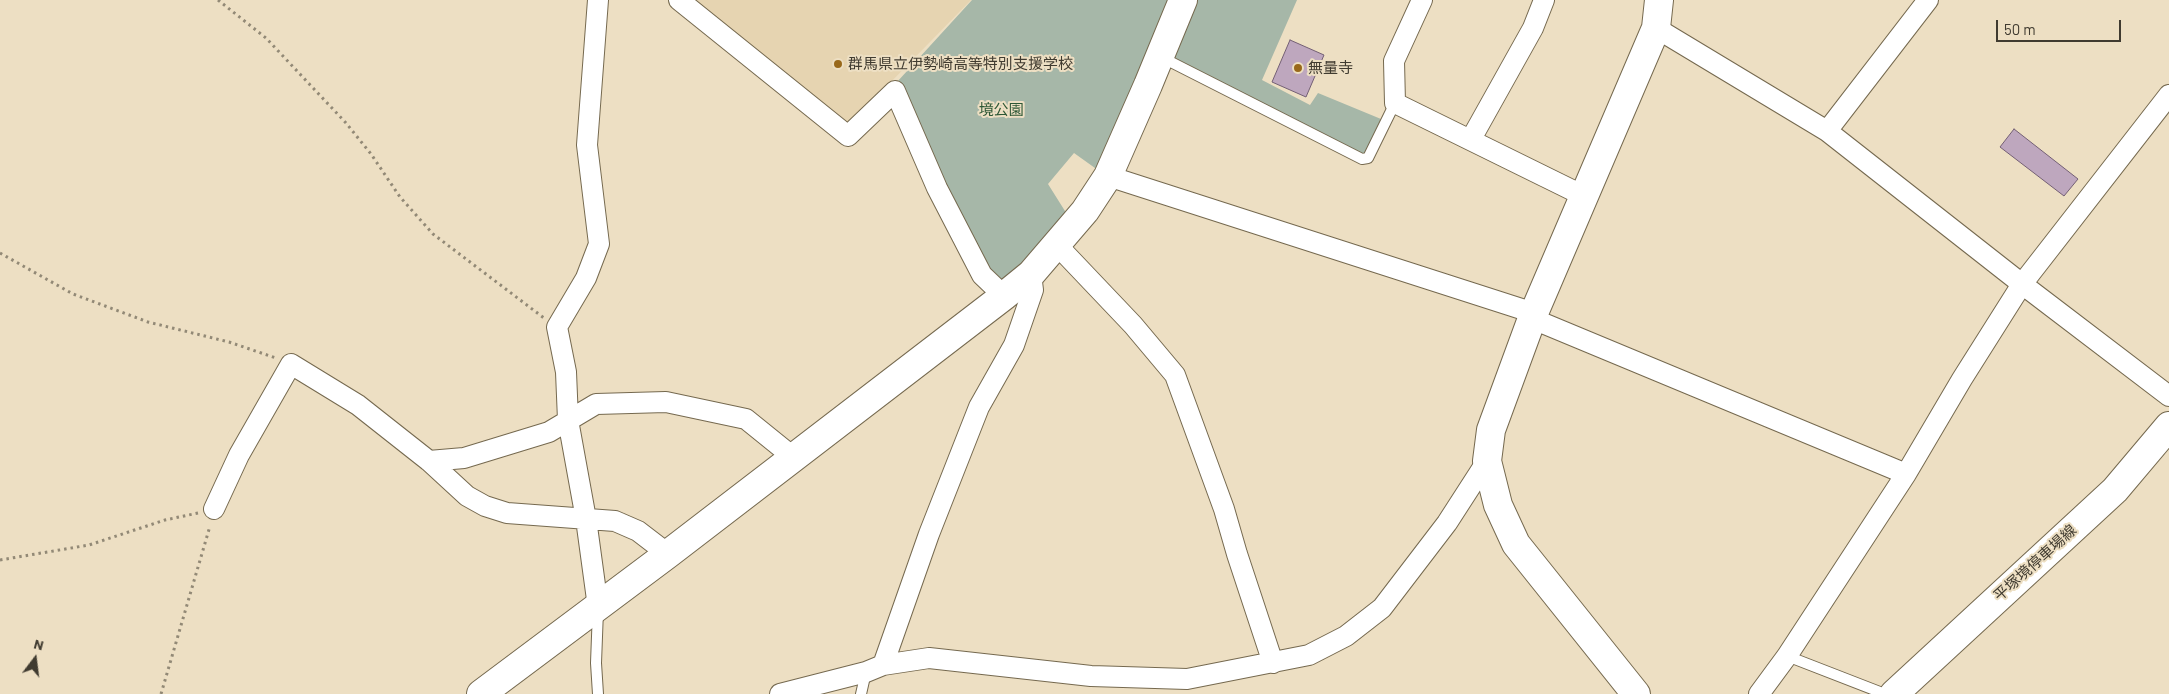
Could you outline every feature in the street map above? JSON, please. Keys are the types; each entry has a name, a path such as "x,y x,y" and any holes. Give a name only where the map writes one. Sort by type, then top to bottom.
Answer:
{"street":[{"path":"598,0 587,145 599,244 586,278 557,327 566,372 568,420 586,519 598,607"},
{"path":"679,0 848,136 895,91 937,188 982,275 1004,296"},
{"path":"481,694 668,554 1030,274 1086,211 1108,176 1183,0"},
{"path":"1422,0 1394,62 1394,103 1471,139 1584,196"},
{"path":"1471,139 1533,28 1544,0"},
{"path":"1636,694 1516,544 1498,505 1487,461 1491,430 1533,316 1656,28 1659,0"},
{"path":"1828,131 1928,0"},
{"path":"1656,28 1828,131 2022,284 2169,396"},
{"path":"1759,694 1906,474 1962,379 2022,284 2169,95"},
{"path":"1108,176 1533,316 1906,474"},
{"path":"1056,244 1133,326 1175,375 1224,508 1237,554 1273,662"},
{"path":"875,668 979,407 1014,346 1033,290 1030,274"},
{"path":"214,509 239,455 291,364 358,405 429,460 467,496 486,506 507,513 614,522 638,531 668,554"},
{"path":"429,460 464,458 549,432 596,404 666,402 746,419 793,457"},
{"name":"平塚境停車場線","path":"1894,694 2115,490 2169,426"},
{"path":"780,694 875,668 929,658 1185,687 1273,662 1309,655 1346,636 1382,608 1447,523 1487,461"}],"lane":[{"path":"1160,57 1362,159 1368,158 1394,103"},
{"path":"598,607 596,663 598,694"},
{"path":"1786,656 1885,694"},
{"path":"861,694 875,668"}],"path":[{"path":"218,0 266,38 346,123 371,154 400,197 433,234 557,327"},
{"path":"0,253 72,294 148,322 229,342 291,364"},
{"path":"0,560 89,545 165,520 214,509 161,694"}],"shaded area":[{"name":"群馬県立伊勢崎高等特別支援学校","path":"688,0 971,0 847,127"}],"green space":[{"name":"境公園","path":"972,0 1171,0 1102,173 1074,153 1048,184 1070,219 1007,283 985,267 897,82"},
{"path":"1192,0 1297,0 1262,80 1310,105 1318,93 1381,119 1365,154 1360,155 1169,58"}],"building":[{"name":"無量寺","path":"1290,40 1324,55 1306,97 1272,82"},
{"path":"2014,129 2078,179 2064,196 2000,147"}],"place":[{"name":"群馬県立伊勢崎高等特別支援学校","path":"838,64"},
{"name":"無量寺","path":"1298,68"}]}
